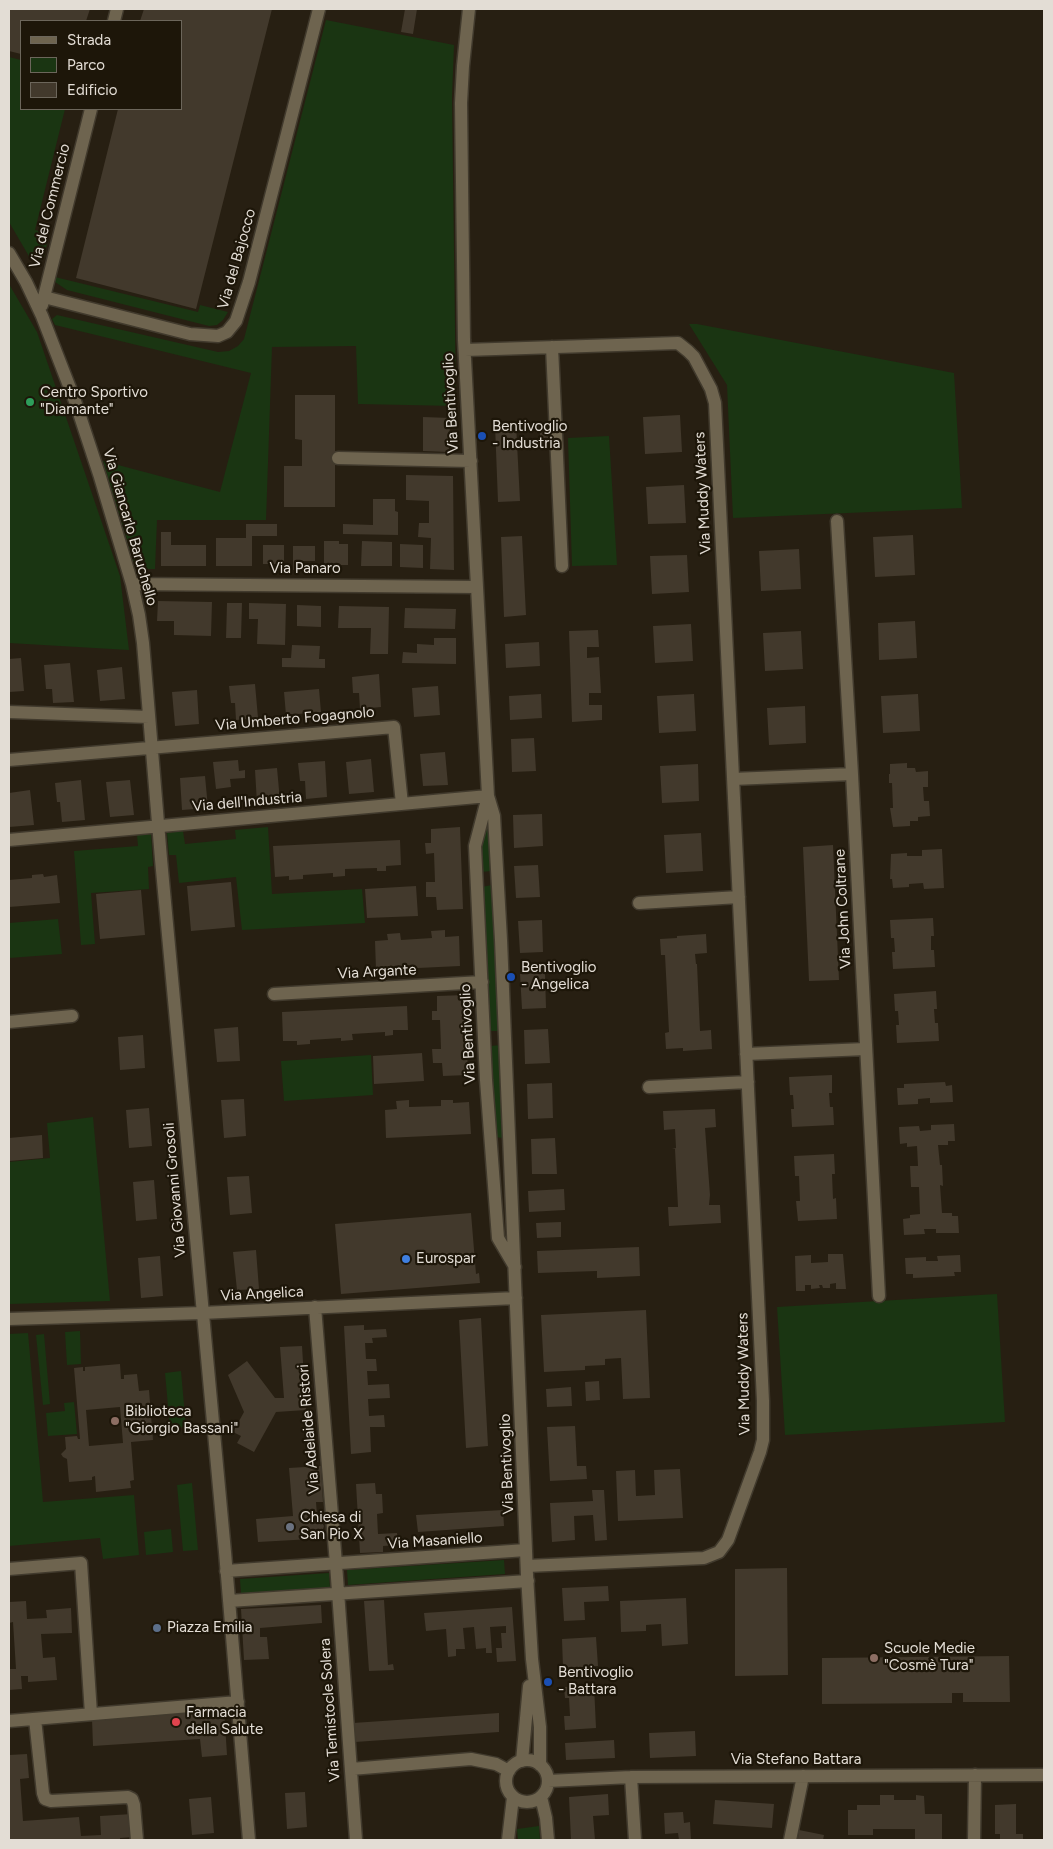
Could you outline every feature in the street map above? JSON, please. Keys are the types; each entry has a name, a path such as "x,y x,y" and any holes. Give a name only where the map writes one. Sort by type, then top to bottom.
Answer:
{"street":[{"name":"Via del Bajocco","path":"44,297 190,334 218,336 227,332 236,321 250,282 319,9"},
{"name":"Via Bentivoglio","path":"469,9 461,103 465,350 488,796 494,816 532,1659 540,1727 540,1765 546,1772 548,1781"},
{"name":"Via del Commercio","path":"40,312 92,110"},
{"name":"Via Giancarlo Baruchello","path":"9,253 40,312 89,442 132,584 143,643 158,826"},
{"name":"Via Muddy Waters","path":"465,350 678,343 694,357 711,389 715,403 764,1428 760,1452 728,1540 719,1552 704,1558 527,1566"},
{"path":"552,347 562,566"},
{"path":"338,458 470,461"},
{"name":"Via John Coltrane","path":"837,521 852,774 878,1296"},
{"name":"Via Panaro","path":"132,584 477,587"},
{"path":"9,712 149,717"},
{"name":"Via Umberto Fogagnolo","path":"152,748 394,727 402,804"},
{"path":"9,760 152,748"},
{"path":"733,779 852,774"},
{"name":"Via Bentivoglio","path":"488,796 475,846 490,1156 498,1238 515,1268"},
{"name":"Via dell'Industria","path":"9,840 488,796"},
{"name":"Via Giovanni Grosoli","path":"158,826 226,1571"},
{"path":"639,903 739,897"},
{"name":"Via Argante","path":"274,994 482,982"},
{"path":"9,1022 72,1016"},
{"path":"746,1054 866,1049"},
{"path":"649,1087 748,1082"},
{"path":"510,1140 490,1156 511,1167"},
{"name":"Via Angelica","path":"9,1319 202,1313 516,1298"},
{"name":"Via Adelaide Ristori","path":"315,1307 337,1577"},
{"name":"Via Masaniello","path":"226,1571 526,1550"},
{"path":"9,1569 81,1563 91,1714"},
{"path":"226,1571 249,1840"},
{"name":"Via Temistocle Solera","path":"337,1577 356,1840"},
{"path":"229,1601 528,1581"},
{"name":"Via Bentivoglio","path":"522,1761 532,1659"},
{"path":"9,1721 238,1702"},
{"path":"35,1719 42,1793 45,1799 52,1801 128,1797 132,1799 134,1805 137,1840"},
{"path":"351,1769 472,1759 496,1764 509,1771"},
{"path":"540,1765 529,1760 513,1765 509,1771 506,1784 509,1792 513,1797 525,1802 535,1801 546,1791 548,1781"},
{"name":"Via Stefano Battara","path":"548,1781 631,1777 1044,1774"},
{"path":"974,1840 975,1775"},
{"path":"790,1840 803,1776"},
{"path":"631,1777 635,1840"},
{"path":"508,1840 513,1797"},
{"path":"541,1797 548,1840"}],"green space":[{"path":"326,20 454,45 452,97 456,406 358,404 356,346 272,347 266,520 157,520 155,569 136,569 103,461 220,492 251,373 55,325 52,319 57,315 218,352 229,351 238,346 244,339"},
{"path":"9,57 20,60 20,110 65,110 35,230 49,234 44,257 38,262 30,258 9,222"},
{"path":"55,277 198,312 200,305 228,312 217,325 209,326 67,290 55,282"},
{"path":"9,284 37,332 120,576 129,650 9,643"},
{"path":"689,324 954,373 962,508 733,518 727,385"},
{"path":"609,436 617,565 572,566 568,438"},
{"path":"489,814 491,871 481,872 480,846"},
{"path":"268,827 272,894 362,889 365,923 242,930 236,877 179,883 176,855 169,855 167,833 183,831 185,844 236,839 235,830"},
{"path":"151,834 153,866 148,867 149,889 91,893 95,944 81,945 74,851 138,846 137,835"},
{"path":"492,885 499,1031 489,1031 481,887"},
{"path":"58,919 62,954 9,958 9,923"},
{"path":"502,1045 505,1136 502,1138 495,1135 490,1046"},
{"path":"371,1055 373,1095 284,1101 281,1061"},
{"path":"93,1117 110,1301 9,1304 9,1162 50,1158 47,1123"},
{"path":"997,1294 1005,1422 785,1435 777,1307"},
{"path":"80,1331 81,1364 67,1365 65,1332"},
{"path":"28,1333 43,1502 134,1495 139,1555 103,1559 100,1538 9,1546 9,1334"},
{"path":"44,1334 50,1404 43,1405 36,1335"},
{"path":"181,1371 186,1427 170,1428 165,1373"},
{"path":"74,1402 77,1434 48,1436 46,1413 65,1411 64,1403"},
{"path":"192,1483 198,1550 183,1551 177,1485"},
{"path":"171,1529 173,1552 146,1555 144,1532"},
{"path":"504,1560 505,1574 348,1585 347,1570"},
{"path":"329,1573 330,1588 241,1594 240,1579"},
{"path":"539,1826 540,1840 518,1840 517,1829"}],"building":[{"path":"9,9 90,9 86,20 20,20 20,54 9,51"},
{"path":"144,9 272,9 196,309 76,278 118,110 182,110 182,20 140,20"},
{"path":"405,9 417,9 413,34 401,32"},
{"path":"295,395 335,395 335,507 284,507 284,466 302,466 302,440 295,439"},
{"path":"680,415 682,452 645,454 643,417"},
{"path":"423,417 450,418 449,452 423,451"},
{"path":"535,423 547,423 548,440 540,440 540,433 536,433"},
{"path":"516,424 520,501 498,502 495,425"},
{"path":"406,475 453,476 454,570 430,569 431,538 418,537 419,523 429,523 429,501 406,500"},
{"path":"684,485 686,523 648,524 646,487"},
{"path":"373,499 395,499 395,511 398,512 398,535 343,534 343,524 373,525"},
{"path":"246,524 277,524 277,536 252,536 252,566 216,566 216,538 246,538"},
{"path":"161,532 171,532 171,545 206,545 206,566 161,566"},
{"path":"913,535 915,575 875,577 873,537"},
{"path":"522,536 526,615 504,617 501,537"},
{"path":"324,541 339,541 339,544 348,544 348,565 324,565"},
{"path":"362,541 392,542 392,566 361,566"},
{"path":"400,544 423,545 423,568 400,567"},
{"path":"263,545 284,545 284,564 263,564"},
{"path":"293,546 315,546 315,561 303,561 303,569 293,570"},
{"path":"799,549 801,589 761,591 759,551"},
{"path":"687,555 689,592 652,594 650,556"},
{"path":"158,601 212,602 211,636 174,635 174,621 157,621"},
{"path":"227,603 242,603 241,638 226,638"},
{"path":"249,603 286,604 285,645 257,644 258,619 249,619"},
{"path":"297,605 321,606 321,627 297,626"},
{"path":"339,606 389,607 388,654 370,654 371,628 338,628"},
{"path":"405,608 456,609 455,629 404,628"},
{"path":"915,621 917,658 879,660 878,623"},
{"path":"691,624 693,661 655,663 653,626"},
{"path":"598,630 599,647 587,647 587,658 599,657 601,693 589,693 589,705 602,705 602,720 572,722 569,631"},
{"path":"801,631 803,669 765,671 763,633"},
{"path":"434,638 456,638 456,664 402,663 403,652 417,653 417,644 434,645"},
{"path":"539,642 540,666 506,668 505,644"},
{"path":"292,645 320,646 319,659 325,659 325,668 282,667 282,658 291,658"},
{"path":"21,658 24,691 9,692 9,659"},
{"path":"70,663 74,702 53,703 52,689 46,689 44,665"},
{"path":"122,667 125,699 100,701 97,670"},
{"path":"379,674 381,707 360,709 359,693 353,693 352,677"},
{"path":"255,684 258,718 236,720 235,703 231,703 229,686"},
{"path":"438,686 440,715 414,717 412,688"},
{"path":"319,689 321,712 286,715 284,692"},
{"path":"197,690 199,724 175,726 172,692"},
{"path":"541,694 542,718 510,720 509,696"},
{"path":"694,694 696,731 659,733 657,696"},
{"path":"918,694 920,731 883,733 881,696"},
{"path":"805,706 806,743 769,745 767,708"},
{"path":"534,738 536,771 512,772 511,739"},
{"path":"445,752 448,785 423,786 420,754"},
{"path":"371,759 374,792 349,794 346,762"},
{"path":"238,760 239,771 245,770 245,778 230,779 231,787 216,789 213,762"},
{"path":"325,761 327,797 306,799 305,781 300,781 298,763"},
{"path":"907,763 907,768 915,768 916,772 928,771 928,787 923,787 924,801 929,801 930,816 918,817 918,821 910,821 910,826 893,827 890,808 893,808 892,783 889,783 890,764"},
{"path":"698,764 699,801 662,803 660,766"},
{"path":"277,768 280,801 257,803 255,770"},
{"path":"205,776 208,808 182,810 180,778"},
{"path":"81,780 85,820 62,822 60,802 57,802 55,783"},
{"path":"130,780 134,815 110,817 106,782"},
{"path":"30,790 34,825 9,827 9,793"},
{"path":"542,814 543,846 514,848 513,815"},
{"path":"460,827 463,909 437,910 436,897 426,897 426,882 435,882 434,853 426,854 425,843 431,843 431,829"},
{"path":"701,833 703,871 666,873 664,835"},
{"path":"400,840 401,865 386,866 386,871 377,871 377,868 345,869 345,876 333,877 333,873 303,875 303,879 289,880 289,876 275,877 273,846"},
{"path":"833,845 839,980 809,981 803,847"},
{"path":"942,849 944,888 924,889 923,883 909,884 909,887 893,888 892,879 890,879 891,854 907,853 907,856 922,856 922,850"},
{"path":"538,865 540,897 516,898 514,866"},
{"path":"43,874 44,877 57,875 60,903 9,907 9,880 32,878 32,875"},
{"path":"231,882 235,927 191,931 187,886"},
{"path":"416,886 418,916 367,918 365,889"},
{"path":"141,890 145,935 100,939 96,894"},
{"path":"933,918 934,936 931,936 931,950 934,950 935,967 893,969 892,952 895,952 894,938 891,938 890,920"},
{"path":"542,920 543,952 520,953 518,921"},
{"path":"445,930 445,937 459,936 460,966 376,970 375,941 388,940 387,934 400,933 401,940 432,938 431,931"},
{"path":"706,934 707,953 695,954 700,1031 711,1030 712,1049 683,1051 683,1048 666,1049 665,1033 669,1032 665,955 661,955 660,939"},
{"path":"545,973 546,1008 522,1009 520,974"},
{"path":"936,991 937,1009 934,1009 935,1023 938,1023 939,1041 897,1043 896,1025 899,1025 898,1011 895,1011 894,994"},
{"path":"465,995 468,1075 443,1076 442,1063 433,1063 432,1049 441,1049 440,1020 432,1020 432,1011 437,1011 437,996"},
{"path":"407,1006 408,1030 393,1030 393,1035 385,1036 385,1032 352,1034 353,1040 341,1041 341,1038 310,1040 310,1044 297,1045 297,1041 283,1041 282,1012"},
{"path":"238,1027 240,1061 217,1062 214,1029"},
{"path":"548,1029 550,1063 525,1064 524,1030"},
{"path":"143,1035 145,1068 120,1070 118,1037"},
{"path":"422,1053 424,1081 374,1084 373,1056"},
{"path":"832,1075 832,1093 829,1093 830,1107 833,1107 834,1125 792,1127 791,1109 794,1109 793,1095 790,1095 789,1077"},
{"path":"945,1082 946,1086 952,1085 953,1102 930,1103 930,1098 918,1099 918,1104 898,1105 897,1088 904,1088 904,1084"},
{"path":"552,1083 553,1118 528,1119 527,1084"},
{"path":"244,1099 246,1136 224,1138 221,1100"},
{"path":"409,1100 409,1107 441,1106 441,1100 453,1100 453,1103 469,1102 471,1134 386,1138 385,1110 397,1109 396,1101"},
{"path":"149,1108 152,1146 129,1148 126,1110"},
{"path":"715,1109 716,1127 705,1128 710,1195 709,1205 720,1205 721,1223 669,1226 668,1207 678,1207 675,1149 672,1149 676,1148 675,1129 664,1130 663,1111"},
{"path":"954,1124 955,1141 948,1141 948,1145 938,1145 940,1165 942,1165 943,1186 940,1185 942,1213 952,1213 952,1216 958,1216 959,1233 936,1233 936,1229 924,1229 925,1234 904,1235 903,1219 910,1218 910,1215 920,1214 919,1187 911,1187 910,1166 918,1166 917,1146 907,1147 907,1143 900,1144 899,1127 919,1126 920,1131 931,1130 931,1125"},
{"path":"42,1135 43,1158 9,1161 9,1138"},
{"path":"555,1138 557,1174 532,1174 531,1139"},
{"path":"834,1154 835,1174 832,1174 833,1199 836,1198 837,1219 798,1221 796,1201 800,1201 799,1176 795,1176 794,1156"},
{"path":"249,1176 252,1213 230,1215 227,1177"},
{"path":"154,1180 157,1219 136,1221 133,1182"},
{"path":"564,1189 565,1210 529,1212 528,1191"},
{"name":"Eurospar","path":"471,1213 476,1274 479,1273 480,1283 341,1294 335,1224"},
{"path":"561,1222 561,1237 537,1238 536,1223"},
{"path":"639,1247 640,1276 597,1278 597,1271 538,1273 537,1251"},
{"path":"256,1250 259,1289 237,1290 233,1252"},
{"path":"828,1254 843,1254 846,1289 836,1289 836,1283 830,1284 830,1288 823,1288 822,1285 819,1285 820,1288 811,1289 811,1285 805,1285 805,1291 796,1291 795,1256 811,1255 811,1263 828,1262"},
{"path":"960,1255 961,1272 954,1272 955,1276 913,1278 913,1274 906,1274 905,1258 926,1257 926,1261 938,1261 937,1256"},
{"path":"160,1256 163,1296 141,1298 138,1258"},
{"path":"646,1310 650,1398 623,1399 621,1358 605,1359 605,1365 585,1366 585,1370 544,1372 541,1315"},
{"path":"481,1318 488,1446 466,1448 459,1320"},
{"path":"364,1325 364,1330 386,1329 387,1337 372,1338 373,1343 365,1343 366,1359 376,1359 377,1371 367,1371 368,1385 389,1384 390,1398 368,1399 369,1416 384,1415 385,1427 370,1427 371,1452 351,1454 344,1326"},
{"path":"302,1346 306,1410 276,1412 254,1452 237,1443 241,1436 233,1432 244,1412 228,1375 247,1361 275,1398 284,1398 280,1347"},
{"path":"120,1364 121,1379 124,1379 124,1375 137,1374 139,1391 149,1390 153,1440 131,1442 134,1480 130,1481 131,1488 96,1492 95,1476 92,1477 92,1480 69,1482 67,1459 61,1454 66,1449 65,1437 77,1436 80,1439 74,1368 83,1367 83,1371 85,1371 85,1367","holes":["120,1407 123,1443 89,1446 86,1410"]},
{"path":"599,1381 600,1400 586,1401 585,1382"},
{"path":"571,1387 572,1406 547,1407 546,1389"},
{"path":"575,1426 577,1466 586,1466 587,1479 550,1481 547,1427"},
{"path":"321,1466 323,1502 316,1502 317,1515 324,1526 321,1535 312,1539 258,1542 256,1519 293,1516 289,1468"},
{"path":"680,1469 683,1518 618,1521 616,1471 635,1470 636,1496 655,1495 654,1470"},
{"path":"375,1483 376,1494 382,1494 383,1513 377,1514 378,1534 397,1533 398,1545 383,1546 383,1552 360,1553 356,1484"},
{"path":"592,1490 604,1490 607,1540 595,1541 593,1515 574,1516 575,1540 552,1542 550,1503 593,1501"},
{"path":"503,1510 504,1526 418,1532 416,1515"},
{"path":"787,1568 788,1675 735,1676 735,1569"},
{"path":"608,1586 609,1601 584,1602 585,1620 564,1621 562,1588"},
{"path":"686,1598 688,1644 662,1646 661,1624 646,1625 646,1631 621,1632 620,1601"},
{"path":"384,1600 388,1665 393,1664 394,1670 369,1671 364,1601"},
{"path":"26,1601 27,1619 47,1618 46,1610 71,1608 72,1633 41,1634 43,1658 55,1657 57,1680 28,1682 28,1676 21,1676 22,1689 9,1690 9,1669 16,1669 13,1622 9,1623 9,1602"},
{"path":"321,1605 322,1623 260,1628 260,1637 267,1637 269,1659 244,1660 241,1609"},
{"path":"512,1607 516,1661 497,1662 496,1648 502,1648 501,1633 506,1633 506,1626 490,1627 492,1653 486,1653 486,1648 476,1649 474,1627 463,1628 465,1649 456,1649 456,1656 448,1657 446,1629 426,1631 424,1613"},
{"path":"596,1637 598,1666 563,1668 562,1639"},
{"path":"1009,1656 1010,1702 963,1702 963,1693 952,1693 952,1703 822,1704 822,1658"},
{"path":"594,1685 596,1728 565,1730 564,1716 570,1716 569,1698 565,1698 564,1687"},
{"path":"224,1709 227,1755 202,1757 200,1739 93,1746 92,1719"},
{"path":"499,1713 499,1732 355,1742 353,1723"},
{"path":"695,1731 696,1756 650,1758 649,1733"},
{"path":"614,1740 615,1758 566,1760 565,1743"},
{"path":"27,1754 29,1778 20,1779 23,1821 79,1817 81,1836 101,1835 100,1816 132,1814 134,1837 120,1838 120,1840 9,1840 9,1755"},
{"path":"305,1792 307,1827 287,1829 285,1793"},
{"path":"608,1794 609,1815 593,1816 595,1840 571,1840 569,1797"},
{"path":"880,1795 894,1795 894,1800 916,1800 916,1795 924,1796 925,1814 942,1814 942,1840 915,1840 915,1829 873,1829 873,1835 848,1835 848,1810 857,1810 857,1805 880,1805"},
{"path":"211,1797 214,1833 192,1835 189,1799"},
{"path":"715,1800 774,1804 772,1828 713,1824"},
{"path":"1016,1804 1016,1834 1023,1834 1023,1840 1000,1840 1000,1834 995,1834 995,1805"},
{"path":"683,1812 684,1823 690,1822 691,1840 679,1840 678,1833 665,1834 664,1813"},
{"path":"799,1830 824,1835 823,1840 794,1840 794,1837 798,1838"}],"place":[{"name":"Centro Sportivo \"Diamante\"","path":"30,402"},
{"name":"Bentivoglio - Industria","path":"482,436"},
{"name":"Bentivoglio - Angelica","path":"511,977"},
{"name":"Eurospar","path":"406,1259"},
{"name":"Biblioteca \"Giorgio Bassani\"","path":"115,1421"},
{"name":"Chiesa di San Pio X","path":"290,1527"},
{"name":"Piazza Emilia","path":"157,1628"},
{"name":"Scuole Medie \"Cosmè Tura\"","path":"874,1658"},
{"name":"Bentivoglio - Battara","path":"548,1682"},
{"name":"Farmacia della Salute","path":"176,1722"}]}
